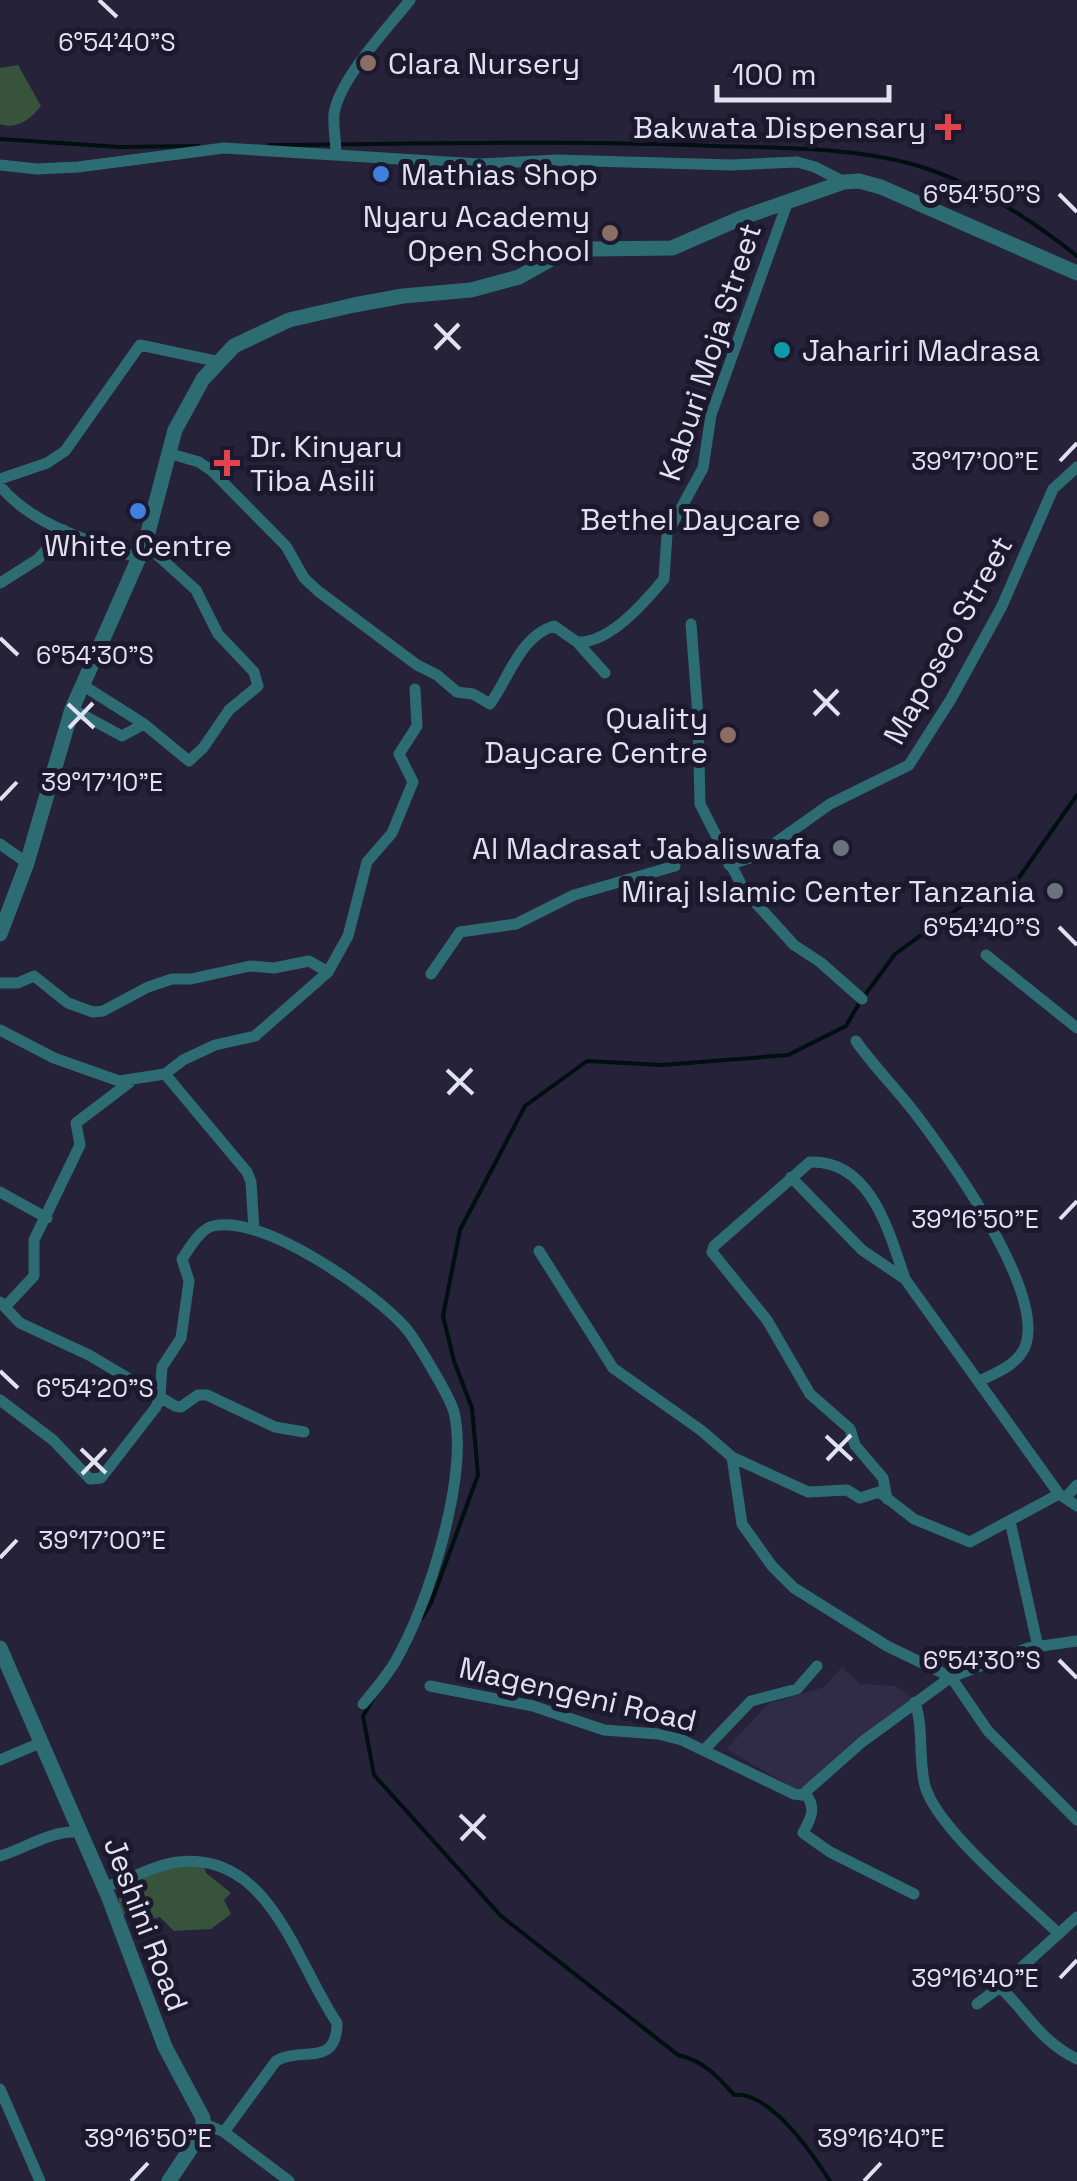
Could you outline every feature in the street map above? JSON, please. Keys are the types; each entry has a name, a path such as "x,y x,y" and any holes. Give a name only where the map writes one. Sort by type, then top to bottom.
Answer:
{"street":[{"path":"336,154 334,116 346,84 410,0"},
{"path":"0,165 37,170 78,168 224,148 479,164 556,160 732,165 797,162 844,182"},
{"path":"0,934 28,864 72,709 142,551 175,430 192,396 234,346 289,320 403,296 470,290 520,277 572,252 672,248 741,218 844,182 859,181 880,187 1077,274"},
{"name":"Kaburi Moja Street","path":"577,642 588,643 611,630 664,579 667,534 703,468 711,415 786,204"},
{"path":"84,686 144,724 178,755 192,761 229,710 259,682 218,634 196,590 142,551 64,530 27,512 0,483 65,451 140,345 220,362"},
{"path":"168,453 199,462 212,471 286,546 311,585 457,692 473,694 490,704 520,653 533,638 554,626 577,642 605,673"},
{"name":"Maposeo Street","path":"729,865 758,856 830,804 910,765 1002,606 1053,489 1077,467"},
{"path":"0,583 46,552 64,530"},
{"path":"0,566 13,577"},
{"path":"690,624 700,804 744,890 794,945 862,999"},
{"path":"165,1074 215,1045 255,1036 328,972 348,936 367,862 392,833 413,782 399,754 417,726 416,689"},
{"path":"72,709 122,736 144,724"},
{"path":"0,844 28,864"},
{"path":"431,974 462,932 516,924 574,894 676,866"},
{"path":"986,955 1077,1028"},
{"path":"0,982 18,983 34,976 68,1004 102,1012 154,984 245,966 274,968 309,961 328,972"},
{"path":"0,1030 54,1058 130,1082"},
{"path":"856,1041 915,1113 984,1215 1025,1304 1028,1330 1021,1355 979,1382"},
{"path":"254,1230 252,1182 247,1172 165,1074 157,1073 130,1082 76,1122 80,1145 48,1218 34,1240 34,1276 2,1305 20,1324 90,1355 181,1407 198,1395 208,1395 275,1427 304,1432"},
{"path":"887,1499 883,1478 855,1445 850,1429 810,1394 767,1320 712,1252 714,1246 806,1164 833,1165 860,1180 893,1244 904,1278 1063,1496 1077,1506"},
{"path":"791,1177 862,1250 904,1278"},
{"path":"0,1192 48,1218"},
{"path":"0,1400 53,1440 82,1472 96,1480 101,1478 156,1408 162,1367 182,1334 190,1281 182,1259 210,1226 254,1230 286,1242 383,1306 412,1336 453,1410 457,1466 429,1579 412,1628 394,1664 363,1704"},
{"path":"539,1251 613,1368 732,1457 808,1492 846,1490 860,1498 879,1492 914,1519 970,1542 1063,1496 1077,1485"},
{"path":"732,1457 742,1524 779,1574 805,1596 887,1646 951,1677 988,1731 1077,1820"},
{"path":"1010,1521 1038,1648"},
{"path":"914,1894 830,1852 803,1833 813,1807 805,1793 862,1742 951,1677 992,1659 1077,1641"},
{"name":"Jeshini Road","path":"0,1648 104,1886 164,2047 205,2124"},
{"path":"705,1749 751,1701 798,1688 817,1666"},
{"name":"Magengeni Road","path":"430,1686 533,1706 604,1730 670,1736 705,1749 794,1794 805,1793"},
{"path":"915,1702 920,1714 925,1784 940,1816 1059,1934"},
{"path":"0,1760 40,1743"},
{"path":"0,1856 29,1846 43,1836 81,1832"},
{"path":"104,1886 176,1862 216,1864 243,1877 265,1899 337,2023 336,2038 324,2051 284,2056 276,2061 224,2132"},
{"path":"977,2004 1077,1917"},
{"path":"1000,1987 1036,2031 1077,2059"},
{"path":"0,2089 40,2181"},
{"path":"169,2181 205,2124 224,2132 289,2181"}],"shaded area":[{"path":"842,1667 860,1684 896,1686 912,1698 803,1787 795,1789 726,1749 768,1704 824,1687"}],"green space":[{"path":"18,65 41,106 23,122 12,126 0,124 0,68"},
{"path":"168,1865 204,1867 231,1893 224,1900 231,1914 211,1929 174,1931 160,1917 147,1920 141,1910 121,1915 120,1894 124,1887 139,1876"}],"waterway":[{"path":"0,139 120,147 199,146"},
{"path":"269,145 604,143 864,154 912,164 956,180 1020,215 1077,256"},
{"path":"865,995 895,954 977,895 1018,879 1077,795"},
{"path":"422,1618 478,1475 472,1408 454,1361 443,1316 460,1230 525,1106 587,1061 662,1065 788,1055 846,1026 860,1002"},
{"path":"373,1699 363,1716 374,1775 501,1916 678,2055 709,2070 734,2095 748,2096 775,2113 801,2140 830,2181"}],"place":[{"name":"Clara Nursery","path":"368,63"},
{"name":"Bakwata Dispensary","path":"948,127"},
{"name":"Mathias Shop","path":"381,174"},
{"name":"Nyaru Academy Open School","path":"610,233"},
{"name":"Jahariri Madrasa","path":"782,350"},
{"name":"Dr. Kinyaru Tiba Asili","path":"227,463"},
{"name":"White Centre","path":"138,511"},
{"name":"Bethel Daycare","path":"821,519"},
{"name":"Quality Daycare Centre","path":"728,735"},
{"name":"Al Madrasat Jabaliswafa","path":"841,848"},
{"name":"Miraj Islamic Center Tanzania","path":"1055,891"}]}
